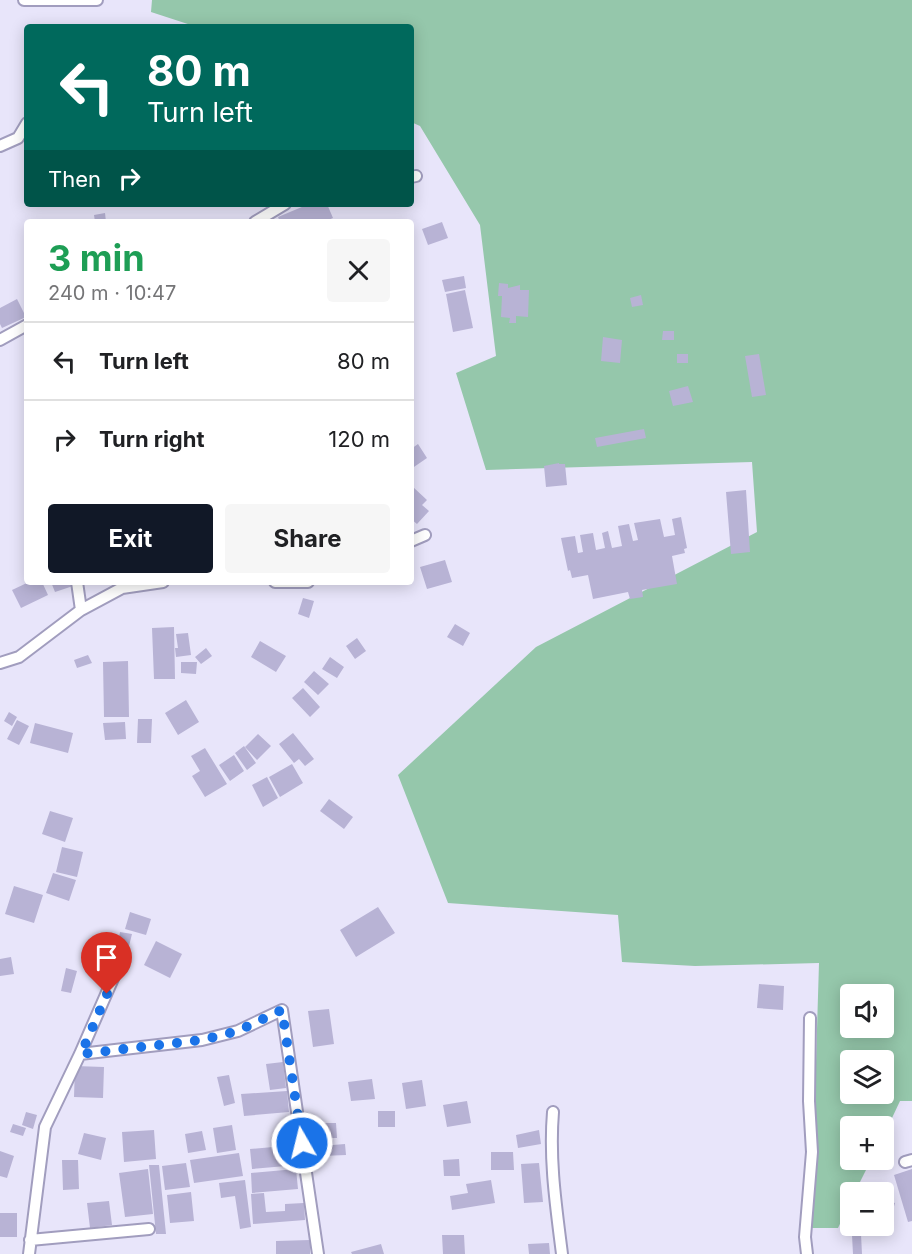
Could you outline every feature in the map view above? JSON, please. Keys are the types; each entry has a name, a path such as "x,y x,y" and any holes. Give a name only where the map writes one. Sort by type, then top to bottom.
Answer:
{"street":[{"path":"24,0 97,0"},
{"path":"0,146 18,138 24,128"},
{"path":"260,219 280,207"},
{"path":"0,340 24,328"},
{"path":"414,540 425,536"},
{"path":"77,585 81,610"},
{"path":"0,663 19,657 81,610 124,585"},
{"path":"29,1254 45,1127 81,1054 116,974"},
{"path":"81,1054 202,1040 238,1031 282,1010 318,1254"},
{"path":"807,1254 805,1237 812,1152 809,1101 810,1018"},
{"path":"553,1112 550,1140 552,1172 562,1254"},
{"path":"30,1240 149,1229"}],"green space":[{"path":"152,0 912,0 912,1101 900,1101 893,1116 840,1116 840,1170 866,1170 860,1182 840,1182 840,1224 838,1228 811,1228 819,963 695,966 622,962 618,915 448,903 398,775 536,647 757,532 752,462 486,470 456,373 496,356 480,225 420,126 414,123 414,24 188,24 151,12"}],"building":[{"path":"302,207 328,207 333,218 279,219 278,217"},
{"path":"105,213 106,219 95,219 94,215"},
{"path":"442,222 448,238 428,245 422,229"},
{"path":"464,276 466,288 445,292 442,280"},
{"path":"499,283 508,284 508,288 520,285 520,290 529,290 528,317 516,316 516,323 509,323 510,318 501,317 502,296 498,296"},
{"path":"465,290 473,328 453,332 446,294"},
{"path":"641,295 643,305 632,307 630,298"},
{"path":"17,299 24,318 2,328 0,308"},
{"path":"663,331 674,331 674,340 662,340"},
{"path":"603,337 622,340 620,363 601,361"},
{"path":"677,354 688,354 688,363 677,363"},
{"path":"759,354 766,395 752,397 745,356"},
{"path":"688,386 693,402 673,406 669,391"},
{"path":"644,429 646,438 597,447 595,438"},
{"path":"418,444 427,458 414,467 414,447"},
{"path":"565,464 567,485 546,487 544,466"},
{"path":"414,488 427,500 422,505 429,511 417,524 414,522"},
{"path":"746,490 750,552 731,554 726,492"},
{"path":"681,517 687,548 684,549 685,553 672,556 677,584 642,590 643,597 630,599 628,592 593,599 588,575 572,578 570,570 568,571 561,538 575,536 578,553 583,552 580,535 593,533 596,550 605,548 602,533 608,531 612,548 622,546 618,526 629,524 633,541 638,540 634,523 660,519 664,537 675,535 672,519"},
{"path":"445,560 452,582 427,589 420,567"},
{"path":"24,584 43,585 48,595 21,608 12,590"},
{"path":"52,585 73,585 73,586 55,592"},
{"path":"303,598 314,601 309,618 298,614"},
{"path":"455,624 470,633 463,646 447,637"},
{"path":"174,627 175,679 154,679 152,628"},
{"path":"188,633 191,655 176,657 175,648 178,648 176,634"},
{"path":"357,638 366,651 355,659 346,646"},
{"path":"260,641 286,656 276,672 251,657"},
{"path":"206,648 212,656 201,664 195,657"},
{"path":"88,655 92,663 77,668 74,660"},
{"path":"330,657 344,667 337,678 322,669"},
{"path":"128,661 129,717 104,717 103,662"},
{"path":"181,662 197,662 196,674 181,673"},
{"path":"314,671 329,684 318,695 304,682"},
{"path":"303,688 320,707 310,717 292,698"},
{"path":"186,700 199,722 178,735 165,713"},
{"path":"9,712 17,717 12,726 4,721"},
{"path":"138,719 152,719 151,743 137,743"},
{"path":"17,720 29,726 19,745 7,739"},
{"path":"125,722 126,739 105,740 103,723"},
{"path":"35,723 73,733 68,753 30,743"},
{"path":"293,733 314,759 305,766 299,759 294,763 279,744"},
{"path":"258,734 271,746 257,760 245,747"},
{"path":"244,746 256,763 247,770 235,753"},
{"path":"205,748 227,784 205,797 192,776 200,771 191,756"},
{"path":"234,755 244,771 230,781 219,765"},
{"path":"292,764 303,783 280,797 269,777"},
{"path":"267,777 278,798 263,807 252,785"},
{"path":"329,799 353,817 344,829 320,811"},
{"path":"50,811 73,818 65,842 42,834"},
{"path":"62,847 83,852 77,877 56,872"},
{"path":"53,873 76,880 69,901 46,893"},
{"path":"14,886 43,895 34,923 5,914"},
{"path":"378,907 395,933 356,957 340,930"},
{"path":"130,912 151,919 146,935 125,929"},
{"path":"120,932 132,934 129,946 118,943"},
{"path":"156,941 182,954 170,978 144,965"},
{"path":"11,957 14,974 0,976 0,959"},
{"path":"66,968 77,971 71,993 61,991"},
{"path":"759,984 784,986 783,1010 757,1008"},
{"path":"329,1009 334,1044 313,1047 308,1011"},
{"path":"283,1062 286,1088 270,1090 266,1064"},
{"path":"75,1066 104,1067 103,1098 74,1097"},
{"path":"229,1075 235,1103 224,1106 217,1077"},
{"path":"372,1079 375,1099 351,1101 348,1082"},
{"path":"422,1080 426,1106 406,1109 402,1083"},
{"path":"287,1091 289,1112 244,1116 241,1094"},
{"path":"467,1101 471,1123 447,1127 443,1105"},
{"path":"378,1111 395,1111 395,1127 378,1127"},
{"path":"26,1112 37,1115 33,1129 22,1125"},
{"path":"322,1123 336,1123 337,1138 323,1138"},
{"path":"13,1124 26,1128 23,1136 10,1132"},
{"path":"232,1125 236,1150 217,1153 213,1128"},
{"path":"154,1130 156,1159 124,1162 122,1132"},
{"path":"539,1130 541,1144 518,1148 516,1135"},
{"path":"202,1131 206,1150 188,1153 185,1134"},
{"path":"84,1133 106,1138 101,1160 78,1154"},
{"path":"345,1144 346,1155 322,1156 321,1146"},
{"path":"284,1146 286,1166 252,1169 250,1149"},
{"path":"0,1151 14,1156 7,1178 0,1176"},
{"path":"491,1152 513,1152 514,1170 491,1170"},
{"path":"239,1153 243,1176 194,1183 190,1160"},
{"path":"459,1159 460,1176 444,1176 443,1160"},
{"path":"62,1160 78,1160 79,1189 63,1190"},
{"path":"186,1163 190,1187 165,1190 162,1166"},
{"path":"539,1163 543,1202 524,1203 521,1164"},
{"path":"149,1165 159,1165 166,1234 156,1234"},
{"path":"148,1169 153,1214 125,1217 119,1173"},
{"path":"296,1169 298,1189 252,1193 251,1173"},
{"path":"912,1169 912,1221 908,1222 894,1175"},
{"path":"245,1180 251,1227 240,1229 235,1196 221,1198 219,1183"},
{"path":"491,1180 495,1203 452,1210 450,1196 468,1193 466,1184"},
{"path":"191,1192 194,1221 170,1223 167,1195"},
{"path":"264,1193 266,1212 285,1211 285,1204 304,1203 305,1220 253,1224 251,1194"},
{"path":"109,1201 112,1225 90,1228 87,1203"},
{"path":"0,1213 17,1213 17,1237 0,1237"},
{"path":"442,1235 464,1235 465,1254 443,1254"},
{"path":"852,1236 861,1236 862,1254 853,1254"},
{"path":"310,1240 310,1254 276,1254 276,1241"},
{"path":"549,1243 550,1254 529,1254 528,1244"},
{"path":"381,1244 384,1254 352,1254 351,1252"}],"route":[{"path":"107,994 81,1054 202,1040 238,1031 282,1010 302,1143"}]}
